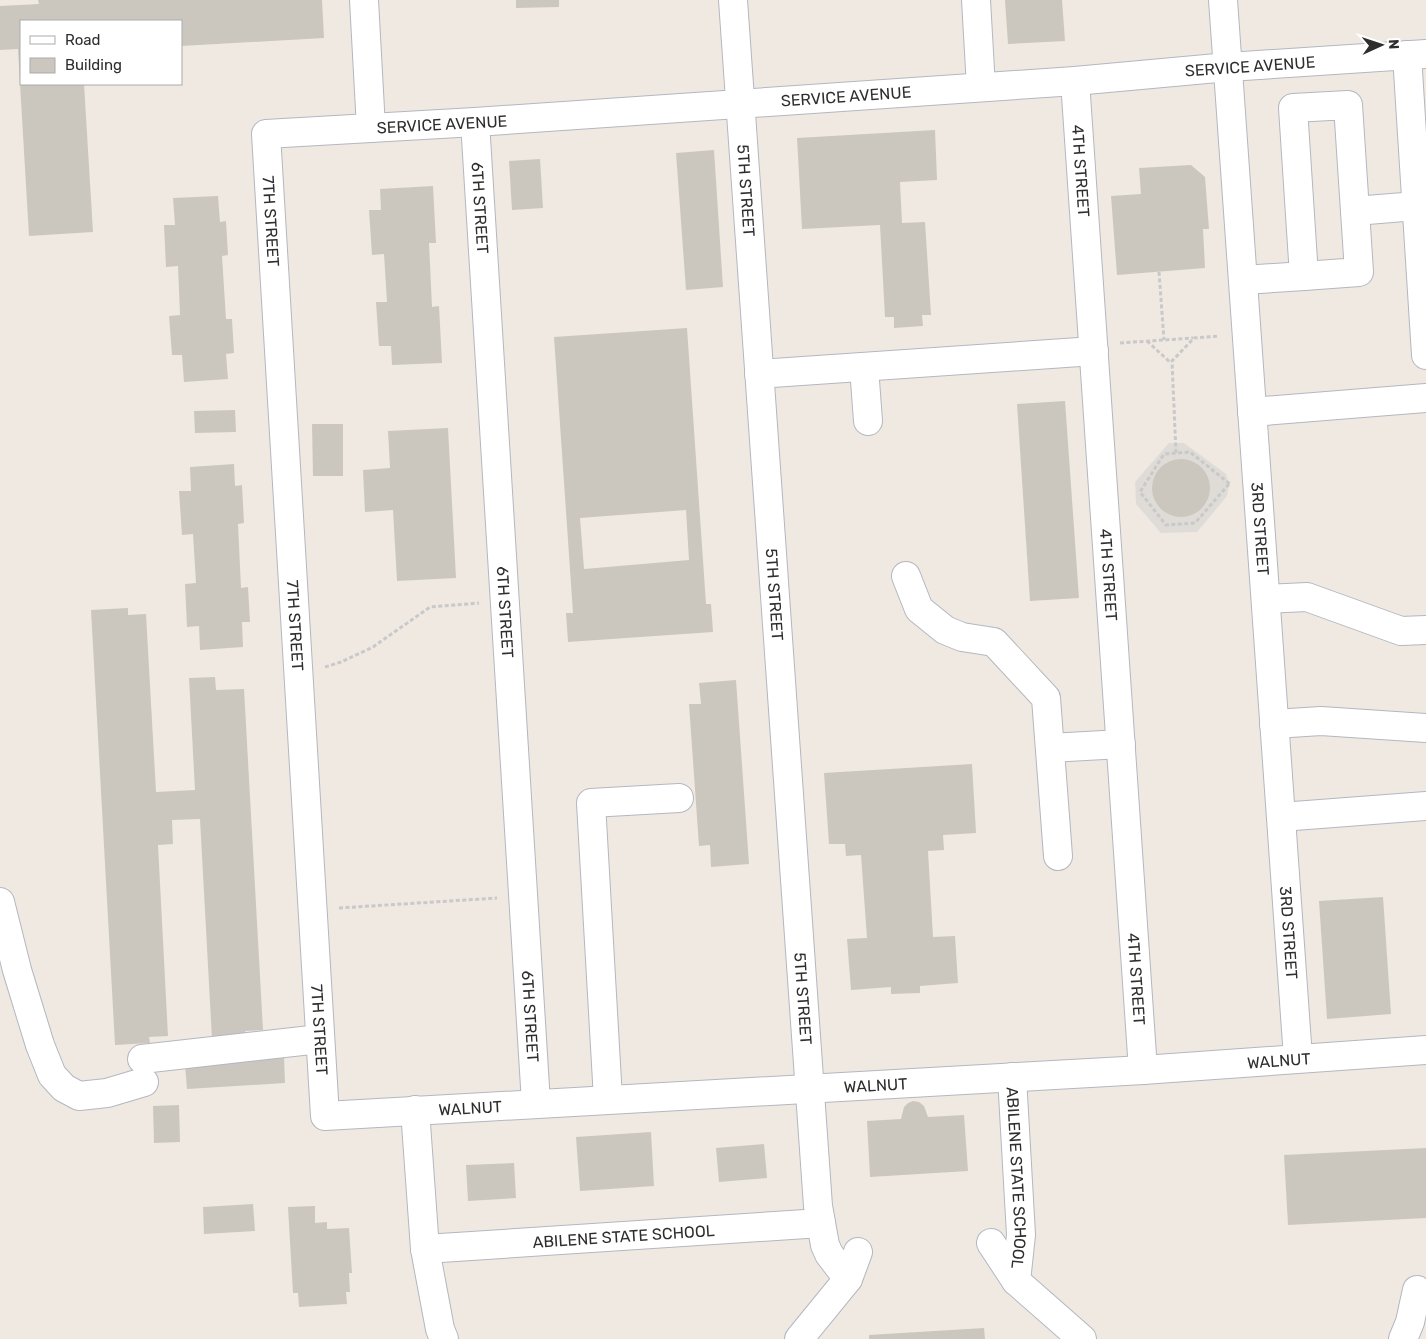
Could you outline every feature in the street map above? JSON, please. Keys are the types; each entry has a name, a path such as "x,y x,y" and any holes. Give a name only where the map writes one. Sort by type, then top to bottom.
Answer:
{"street":[{"path":"364,0 371,128"},
{"path":"733,0 740,103"},
{"path":"976,0 980,87"},
{"name":"3RD STREET","path":"1223,0 1298,1058"},
{"path":"1416,54 1416,206 1426,355"},
{"name":"SERVICE AVENUE","path":"266,134 475,122 1075,81 1228,67 1416,54"},
{"name":"4TH STREET","path":"1075,81 1143,1070"},
{"name":"5TH STREET","path":"740,103 808,1088"},
{"path":"1243,280 1304,276 1359,272 1348,104 1293,108 1304,276"},
{"name":"6TH STREET","path":"475,122 536,1104"},
{"name":"7TH STREET","path":"266,134 325,1116"},
{"path":"1355,211 1416,206"},
{"path":"759,374 1093,348"},
{"path":"864,367 868,421"},
{"path":"1252,412 1426,398"},
{"path":"906,576 918,609 945,630 962,637 994,642 1046,698 1058,856"},
{"path":"1266,599 1307,597 1401,632 1426,630"},
{"path":"1274,724 1321,721 1426,728"},
{"path":"1050,748 1121,744"},
{"path":"608,1099 591,804 679,798"},
{"path":"1281,817 1426,806"},
{"path":"0,902 17,970 40,1045 52,1075 64,1088 79,1096 107,1093 143,1070 320,1039"},
{"name":"WALNUT","path":"325,1116 1143,1070 1426,1050"},
{"name":"ABILENE STATE SCHOOL","path":"1012,1077 1022,1235 1016,1281 1082,1339"},
{"path":"808,1088 819,1215 825,1245 829,1254 848,1279"},
{"path":"415,1110 425,1249 440,1329 444,1339"},
{"name":"ABILENE STATE SCHOOL","path":"425,1249 819,1215"},
{"path":"992,1242 1016,1281"},
{"path":"799,1339 848,1279 858,1252"},
{"path":"1403,1339 1410,1322 1416,1290"}],"path":[{"path":"1160,272 1164,340"},
{"path":"1093,348 1147,341 1247,333"},
{"path":"1176,453 1172,361 1194,338"},
{"path":"1147,341 1172,364"},
{"path":"1190,452 1229,484 1194,523 1166,525 1140,492 1164,454 1176,453 1190,452"},
{"path":"297,672 316,670 341,662 373,647 430,606 505,602"},
{"path":"312,910 523,897"}],"shaded area":[{"path":"1169,443 1184,443 1226,474 1229,484 1227,496 1197,532 1161,533 1136,504 1135,482"}],"building":[{"path":"38,0 322,0 324,38 182,46 182,20 20,20 20,83 18,49 0,50 0,6 39,4"},
{"path":"516,0 559,0 559,7 516,8"},
{"path":"1005,0 1062,0 1065,41 1008,44"},
{"path":"20,85 84,85 93,232 29,236"},
{"path":"935,130 937,180 900,182 902,223 925,222 931,315 922,315 923,326 894,328 894,317 885,317 880,225 802,229 797,138"},
{"path":"714,150 723,287 686,290 676,153"},
{"path":"540,159 543,208 512,210 509,161"},
{"path":"1191,165 1205,177 1209,229 1203,229 1205,268 1117,275 1111,196 1141,194 1139,168"},
{"path":"433,186 436,243 429,243 432,307 439,306 442,363 392,365 391,346 379,346 376,302 387,302 384,254 372,255 369,210 381,210 380,189"},
{"path":"218,196 220,222 226,221 228,255 222,256 226,319 232,319 234,353 226,354 228,379 184,382 182,355 172,355 169,316 180,315 178,266 166,267 164,225 175,225 173,198"},
{"path":"687,328 706,604 711,604 713,632 568,642 566,613 573,613 554,337","holes":["686,510 689,560 584,569 580,518"]},
{"path":"1065,401 1079,598 1030,601 1017,404"},
{"path":"235,410 236,432 195,433 194,411"},
{"path":"312,424 343,424 343,476 313,476"},
{"path":"448,428 456,578 397,581 393,510 365,512 363,470 390,468 388,431"},
{"path":"1175,459 1187,459 1202,467 1210,482 1210,494 1202,509 1187,517 1175,517 1160,509 1152,494 1152,482 1160,467"},
{"path":"234,464 235,486 242,485 244,523 238,524 241,588 248,587 250,622 242,622 243,647 200,650 199,626 187,627 185,584 196,583 193,534 182,535 179,491 191,491 190,467"},
{"path":"128,608 128,615 146,614 156,792 195,790 189,678 215,677 216,690 244,689 263,1030 245,1031 245,1037 212,1039 200,819 172,820 173,844 158,845 168,1036 149,1037 150,1043 115,1045 91,610"},
{"path":"736,680 749,864 711,867 710,845 699,846 689,704 701,704 699,683"},
{"path":"972,764 976,833 943,835 944,850 928,851 933,937 955,936 958,983 920,986 920,993 891,994 891,987 851,990 847,939 867,938 861,855 846,856 845,844 829,844 824,773"},
{"path":"1383,897 1391,1014 1327,1019 1319,901"},
{"path":"284,1058 285,1083 187,1089 185,1064"},
{"path":"913,1101 919,1102 924,1106 928,1117 964,1115 968,1171 870,1177 867,1121 901,1119 904,1107"},
{"path":"179,1105 180,1142 154,1143 153,1106"},
{"path":"651,1132 654,1186 580,1191 576,1137"},
{"path":"764,1144 767,1178 719,1182 716,1148"},
{"path":"1426,1148 1426,1218 1288,1225 1284,1155"},
{"path":"514,1163 516,1198 468,1201 466,1165"},
{"path":"253,1204 255,1231 204,1234 203,1207"},
{"path":"315,1206 315,1223 327,1222 327,1229 349,1228 352,1273 349,1273 350,1292 346,1292 347,1304 299,1307 298,1293 293,1293 288,1207"},
{"path":"984,1328 985,1339 869,1339 869,1335"}]}
